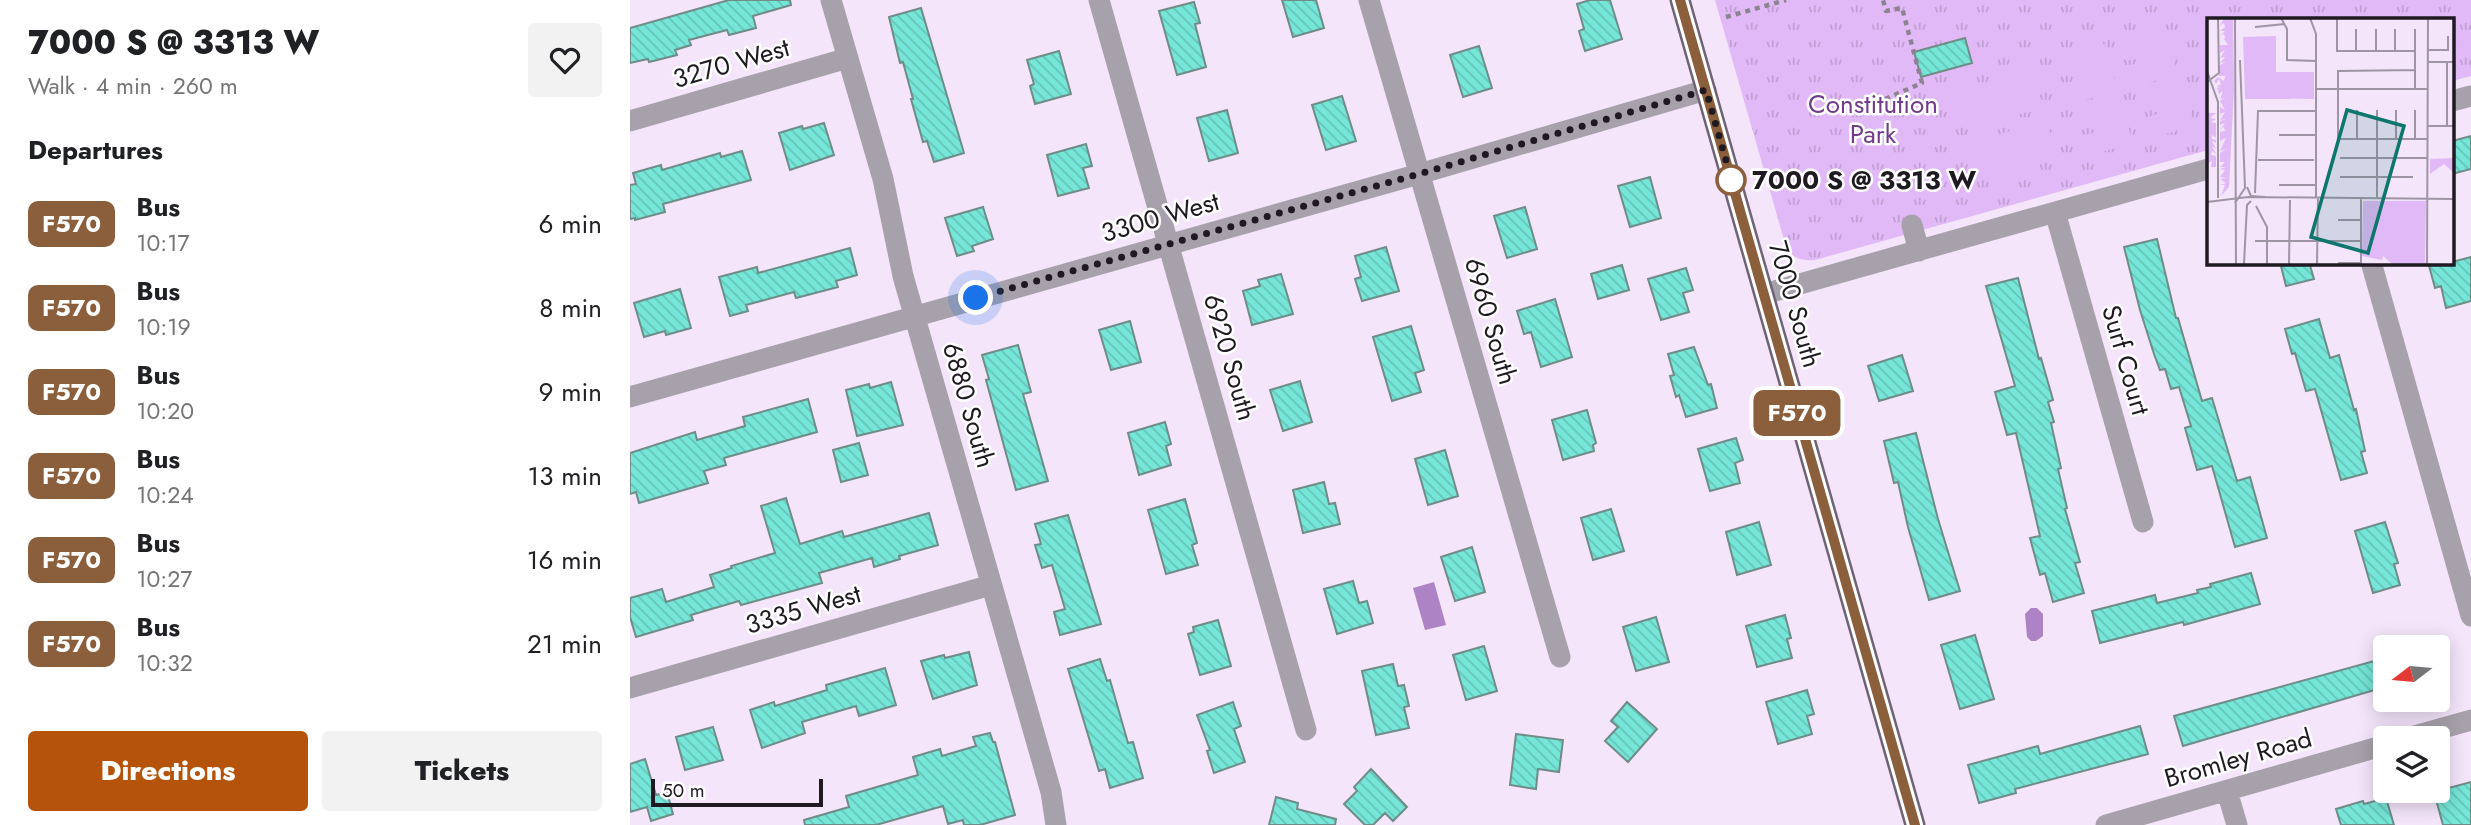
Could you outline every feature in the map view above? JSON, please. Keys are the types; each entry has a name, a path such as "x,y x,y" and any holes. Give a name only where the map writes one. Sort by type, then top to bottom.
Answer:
{"main road":[{"name":"7000 South","path":"1680,0 1914,825"}],"street":[{"name":"6880 South","path":"831,0 883,179 903,276 1051,792 1056,825"},
{"name":"6920 South","path":"1099,0 1306,730"},
{"name":"6960 South","path":"1368,0 1560,657"},
{"name":"3270 West","path":"630,121 848,58"},
{"name":"3300 West","path":"630,397 1706,90"},
{"path":"2454,100 2471,96"},
{"path":"1764,294 2207,169"},
{"name":"Surf Court","path":"2055,212 2143,522"},
{"path":"1912,225 1919,251"},
{"path":"2372,264 2471,616"},
{"name":"3335 West","path":"630,688 991,585"},
{"path":"2450,726 2471,720"},
{"name":"Bromley Road","path":"2106,825 2373,748"},
{"path":"2227,791 2237,825"}],"path":[{"path":"1727,17 1786,0"},
{"path":"1877,103 1922,83 1902,8 1886,11 1883,0"}],"green space":[{"name":"Constitution Park","path":"1715,0 2471,0 2471,76 2454,80 2454,18 2207,18 2207,150 1815,260 1796,258 1785,243"},
{"path":"2165,28 2171,48 2127,61 2121,40"},
{"path":"2105,44 2110,65 2067,77 2061,57"},
{"path":"2172,54 2178,74 2134,87 2128,66"},
{"path":"2112,71 2118,91 2074,103 2068,83"},
{"path":"2032,72 2042,108 1964,130 1954,94"},
{"path":"2180,80 2186,100 2141,113 2136,92"},
{"path":"2119,97 2125,117 2081,130 2075,109"},
{"path":"2187,106 2193,126 2149,139 2143,118"},
{"path":"2047,121 2057,157 1978,179 1968,143"},
{"path":"2127,123 2133,143 2088,156 2082,136"}],"shaded area":[{"path":"1434,582 1446,625 1425,630 1413,588"},
{"path":"2031,608 2037,608 2043,614 2043,636 2036,641 2027,637 2025,614"}],"building":[{"path":"729,0 790,0 791,5 753,16 756,28 729,35 727,30 689,40 691,45 675,50 677,55 649,62 648,59 630,63 630,28"},
{"path":"1282,0 1316,0 1324,28 1293,37"},
{"path":"1590,0 1610,0 1622,39 1585,51 1579,31 1584,29 1577,4"},
{"path":"1194,2 1200,23 1195,24 1206,67 1177,75 1159,11"},
{"path":"921,8 964,153 934,162 927,141 923,142 889,17"},
{"path":"1965,38 1972,63 1921,77 1914,52"},
{"path":"1479,46 1492,88 1463,97 1450,55"},
{"path":"1059,51 1071,94 1035,104 1030,86 1034,84 1027,60"},
{"path":"1342,96 1356,141 1326,150 1312,105"},
{"path":"1227,110 1238,153 1209,161 1197,118"},
{"path":"824,123 834,155 790,170 779,133"},
{"path":"2471,136 2471,169 2454,173 2454,140"},
{"path":"1086,144 1092,166 1083,168 1089,188 1058,196 1047,155"},
{"path":"742,151 751,180 663,204 665,212 630,219 630,185 636,184 633,173 661,165 662,170 720,153 721,157"},
{"path":"1650,177 1661,218 1630,227 1618,186"},
{"path":"983,207 993,239 972,246 974,251 957,256 945,218"},
{"path":"1525,207 1537,249 1507,258 1494,216"},
{"path":"2157,239 2176,318 2202,401 2212,398 2237,481 2250,477 2267,538 2235,547 2212,466 2197,470 2185,428 2191,426 2179,387 2171,389 2165,369 2160,370 2154,354 2124,247"},
{"path":"1386,247 1399,291 1362,301 1355,279 1361,277 1355,256"},
{"path":"850,248 857,275 836,281 838,287 796,298 794,292 746,305 748,311 730,316 719,277 757,267 758,273"},
{"path":"2471,257 2471,301 2446,308 2441,286 2435,288 2429,264 2454,264 2454,261"},
{"path":"2280,264 2310,264 2314,279 2286,286"},
{"path":"1622,265 1629,290 1598,299 1591,274"},
{"path":"1686,268 1693,290 1683,293 1689,312 1661,320 1648,279"},
{"path":"1281,274 1293,314 1252,325 1243,291 1260,286 1258,280"},
{"path":"2018,278 2039,359 2041,358 2053,400 2048,402 2061,468 2058,469 2067,508 2065,509 2080,562 2075,563 2084,593 2053,602 2045,573 2040,575 2030,538 2040,536 2016,433 2007,435 1995,392 2015,386 1986,286"},
{"path":"680,289 691,328 666,335 665,331 644,337 634,303"},
{"path":"1555,299 1572,357 1541,367 1531,332 1524,334 1517,311"},
{"path":"2319,319 2330,358 2339,355 2354,410 2356,409 2365,451 2361,452 2367,473 2341,480 2315,389 2306,391 2285,329"},
{"path":"1130,321 1141,362 1111,370 1099,330"},
{"path":"1411,326 1424,370 1415,373 1421,392 1392,401 1373,337"},
{"path":"1018,345 1031,392 1023,394 1048,481 1016,490 986,380 989,379 982,355"},
{"path":"1694,347 1708,385 1711,384 1717,408 1686,417 1670,376 1674,375 1668,354"},
{"path":"1902,355 1913,391 1879,401 1868,366"},
{"path":"1300,381 1312,422 1283,431 1270,390"},
{"path":"891,382 903,425 857,436 846,390 869,384 870,388"},
{"path":"808,399 817,432 724,458 726,465 704,471 708,483 639,503 636,492 630,494 630,453 695,432 697,440 745,426 743,417"},
{"path":"1587,410 1596,443 1593,445 1594,451 1563,460 1552,420"},
{"path":"1165,422 1171,444 1166,446 1171,465 1139,475 1128,433"},
{"path":"1916,433 1960,591 1929,600 1898,482 1894,483 1884,441"},
{"path":"1736,438 1743,460 1735,463 1740,483 1710,491 1698,449"},
{"path":"859,443 868,475 841,482 833,450"},
{"path":"1445,450 1458,496 1428,505 1415,459"},
{"path":"1324,482 1329,504 1335,503 1340,524 1303,533 1293,490"},
{"path":"786,498 800,544 842,531 844,537 929,513 938,545 899,556 900,559 874,567 872,558 819,573 822,583 741,605 739,601 691,615 693,620 636,637 630,617 630,598 662,589 666,602 714,587 710,575 775,553 761,506"},
{"path":"1185,499 1197,543 1192,545 1198,565 1166,574 1148,510"},
{"path":"1611,509 1624,551 1593,560 1581,518"},
{"path":"1068,515 1101,624 1060,635 1054,612 1065,609 1052,565 1042,568 1035,545 1041,544 1035,524"},
{"path":"1759,522 1771,565 1737,575 1726,532"},
{"path":"2385,522 2398,563 2394,564 2400,585 2373,593 2355,531"},
{"path":"1472,547 1485,592 1455,601 1441,557"},
{"path":"2251,573 2260,604 2184,625 2183,622 2100,643 2092,611 2155,595 2157,603 2198,593 2197,590 2211,587 2210,584"},
{"path":"1353,581 1359,603 1367,601 1373,623 1337,634 1324,589"},
{"path":"1785,615 1791,638 1787,639 1792,658 1757,667 1746,626"},
{"path":"1656,617 1669,662 1636,671 1623,627"},
{"path":"1218,620 1231,666 1200,675 1188,634 1194,632 1193,627"},
{"path":"1975,635 1994,699 1960,709 1941,645"},
{"path":"1484,646 1497,691 1466,700 1453,655"},
{"path":"969,652 977,685 933,699 921,661"},
{"path":"1100,659 1107,681 1110,680 1128,743 1133,742 1143,778 1110,788 1105,769 1099,771 1068,669"},
{"path":"2373,661 2373,691 2183,746 2174,716"},
{"path":"1393,664 1398,686 1404,685 1409,706 1404,707 1409,728 1376,735 1362,671"},
{"path":"885,668 896,705 859,716 856,706 802,722 805,733 762,748 750,710 774,702 775,706 827,690 826,685"},
{"path":"1807,690 1814,714 1807,716 1812,734 1778,744 1766,702"},
{"path":"1233,702 1241,726 1234,729 1245,762 1214,773 1207,751 1210,750 1197,715"},
{"path":"1627,702 1657,729 1628,762 1605,741 1618,727 1611,721"},
{"path":"2140,726 2148,754 2015,789 2016,793 1979,803 1968,765 2038,746 2040,754"},
{"path":"713,727 723,760 685,770 676,737"},
{"path":"990,733 995,742 1015,815 980,825 964,825 963,820 948,824 943,806 876,825 805,825 804,820 849,807 846,796 918,775 913,757 940,749 942,756 976,746 973,737"},
{"path":"1516,734 1563,740 1559,772 1538,769 1536,789 1510,785"},
{"path":"645,759 656,795 667,792 673,814 651,821 647,807 630,812 630,764"},
{"path":"1371,769 1407,807 1393,821 1385,813 1373,825 1365,825 1344,804 1357,791 1354,787"},
{"path":"2471,782 2471,825 2443,825 2437,803 2450,803 2450,788"},
{"path":"1276,797 1298,803 1297,809 1336,819 1335,825 1269,825"},
{"path":"2363,801 2364,804 2387,803 2394,825 2341,825 2336,809"}],"bus line":[{"name":"F570","path":"1680,0 1915,825"}],"place":[{"name":"7000 S @ 3313 W","path":"1731,180"}],"route":[{"path":"976,298 1419,174 1706,90 1735,192 1731,180"}]}
